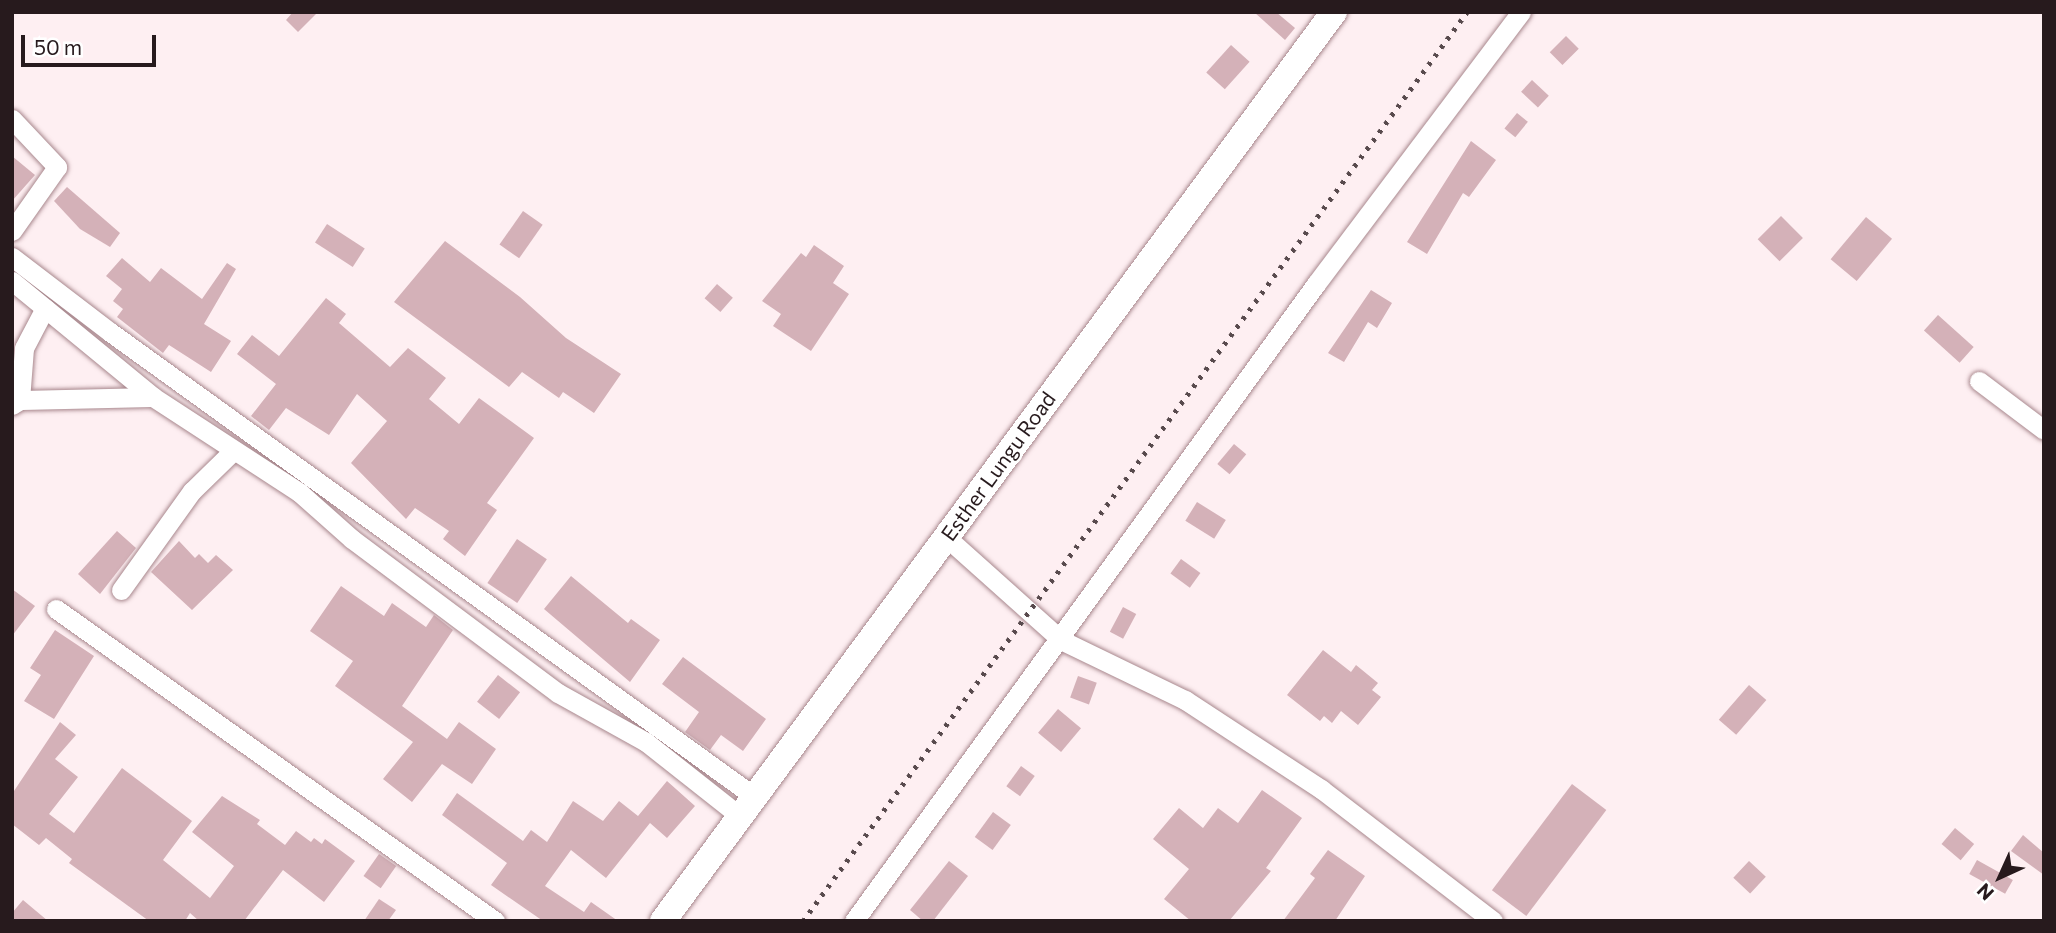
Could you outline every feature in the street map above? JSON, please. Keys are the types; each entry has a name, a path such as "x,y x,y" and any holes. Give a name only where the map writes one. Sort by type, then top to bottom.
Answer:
{"street":[{"name":"Esther Lungu Road","path":"663,921 1334,12"},
{"path":"854,921 1061,640 1316,284 1521,12"},
{"path":"12,119 57,167 12,232"},
{"path":"12,257 748,807"},
{"path":"12,281 153,397 232,452 300,493 352,539 558,693 646,743 748,807"},
{"path":"45,308 24,348 16,403 153,397"},
{"path":"1979,381 2044,430"},
{"path":"121,590 192,491 232,452"},
{"path":"946,537 1061,640 1185,700 1321,789 1493,921"},
{"path":"56,609 495,921"}],"building":[{"path":"293,12 318,12 298,32 286,20"},
{"path":"1254,12 1276,12 1295,28 1285,40"},
{"path":"1566,36 1579,49 1562,65 1550,52"},
{"path":"1231,45 1250,62 1225,89 1206,72"},
{"path":"1532,80 1549,96 1538,107 1521,92"},
{"path":"1517,113 1528,122 1515,137 1504,129"},
{"path":"1471,141 1496,160 1469,197 1463,193 1427,254 1407,242"},
{"path":"12,156 35,175 12,201"},
{"path":"67,187 120,233 110,247 80,229 54,201"},
{"path":"523,211 543,225 519,258 499,245"},
{"path":"1781,216 1803,238 1780,261 1758,239"},
{"path":"1866,217 1892,239 1857,281 1831,259"},
{"path":"327,224 365,249 353,267 315,242"},
{"path":"445,241 520,297 566,338 621,374 594,413 563,392 559,398 522,372 509,387 394,302"},
{"path":"814,245 844,266 833,283 849,294 811,351 773,326 781,314 762,301 801,253 806,257"},
{"path":"122,258 150,282 161,268 202,299 227,263 236,269 204,324 231,341 211,372 169,345 163,353 117,317 123,309 113,301 122,289 106,276"},
{"path":"717,284 733,298 720,312 705,298"},
{"path":"1371,290 1392,303 1377,328 1368,322 1344,362 1328,353"},
{"path":"326,298 346,314 339,323 390,367 408,348 446,378 429,399 459,424 479,398 534,438 487,503 497,510 465,556 443,539 449,531 415,508 406,519 351,463 387,421 357,394 329,435 286,408 269,430 251,416 276,384 237,354 252,335 279,356"},
{"path":"1938,315 1974,347 1960,363 1924,331"},
{"path":"1234,444 1246,454 1230,474 1217,464"},
{"path":"1197,502 1226,520 1214,539 1185,521"},
{"path":"117,531 136,548 100,594 78,574"},
{"path":"517,539 547,559 517,603 487,583"},
{"path":"179,541 195,558 199,554 208,563 216,555 233,570 192,610 151,572"},
{"path":"1181,559 1200,573 1190,588 1170,574"},
{"path":"571,576 628,623 631,619 660,640 630,682 544,609"},
{"path":"341,586 384,616 392,603 426,627 434,615 453,630 402,706 447,739 459,722 496,749 472,784 442,764 412,802 383,779 413,742 335,686 353,661 310,631"},
{"path":"12,589 35,606 12,636"},
{"path":"1123,607 1136,614 1123,639 1110,632"},
{"path":"55,630 94,656 54,719 24,701 41,675 30,668"},
{"path":"1323,650 1351,672 1356,665 1378,683 1372,690 1381,697 1358,725 1341,711 1332,723 1324,716 1320,721 1287,695"},
{"path":"683,657 766,719 743,751 721,735 710,750 685,732 699,712 662,684"},
{"path":"498,675 520,692 499,719 477,702"},
{"path":"1078,676 1097,683 1089,704 1070,698"},
{"path":"1749,685 1766,700 1736,735 1719,720"},
{"path":"1058,709 1081,728 1061,752 1038,733"},
{"path":"60,722 76,735 55,759 78,777 49,814 74,833 122,768 192,821 163,860 210,898 234,866 192,832 222,796 260,820 257,824 285,845 296,831 311,842 314,838 322,844 325,839 355,861 324,902 283,870 244,921 199,921 190,913 185,921 149,921 69,863 72,859 46,838 39,845 12,824 12,794"},
{"path":"1021,766 1035,776 1020,796 1006,786"},
{"path":"667,781 695,806 667,838 650,823 606,878 571,850 545,886 584,912 591,902 618,921 543,921 491,885 507,863 442,815 457,793 523,841 531,830 547,842 573,801 603,821 619,801 638,816"},
{"path":"1572,784 1606,810 1526,916 1492,890"},
{"path":"1262,790 1302,818 1266,868 1271,871 1229,921 1191,921 1164,899 1189,869 1153,839 1179,808 1203,828 1218,808 1238,823"},
{"path":"993,812 1011,825 993,850 975,837"},
{"path":"1955,828 1974,844 1961,860 1942,844"},
{"path":"2023,835 2044,853 2044,875 2011,851"},
{"path":"1328,850 1365,876 1335,921 1283,921 1315,878 1310,874"},
{"path":"379,854 396,866 381,888 364,876"},
{"path":"1977,860 2013,880 2005,894 1969,874"},
{"path":"949,861 968,876 933,921 923,921 910,910"},
{"path":"1749,861 1766,877 1750,894 1733,878"},
{"path":"379,899 396,910 388,921 364,921"},
{"path":"23,900 48,921 12,921 12,913"}],"railway":[{"path":"803,921 1467,12"}]}
